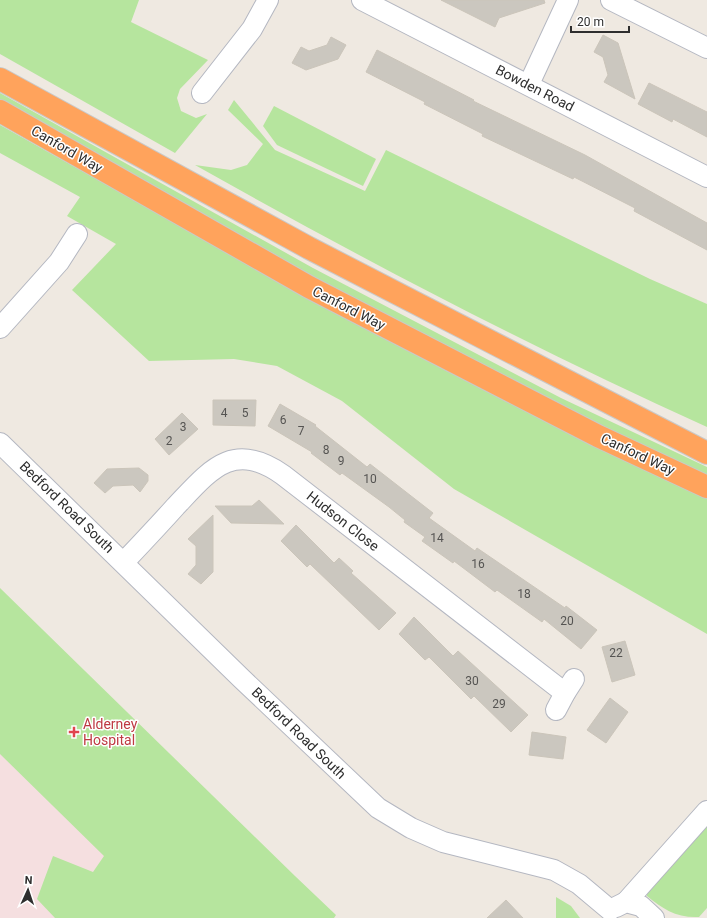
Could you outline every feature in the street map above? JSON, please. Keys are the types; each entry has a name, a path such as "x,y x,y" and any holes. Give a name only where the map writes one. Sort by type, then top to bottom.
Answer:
{"highway":[{"name":"Canford Way","path":"0,79 309,248 707,453"},
{"name":"Canford Way","path":"0,111 309,287 598,436 707,487"}],"street":[{"path":"202,93 252,29 268,0"},
{"name":"Bowden Road","path":"362,0 707,177"},
{"path":"528,84 568,0"},
{"path":"611,0 707,48"},
{"path":"0,328 59,262 77,234"},
{"name":"Bedford Road South","path":"0,443 378,808 411,828 443,842 554,870 579,884 614,910 641,906 654,918"},
{"name":"Hudson Close","path":"124,562 209,472 229,462 249,460 258,461 267,464 283,475 565,694"},
{"path":"614,910 707,811"}],"shaded area":[{"name":"Alderney Hospital","path":"0,588 255,918 0,918"}],"green space":[{"path":"0,0 139,0 131,22 208,60 180,89 177,98 181,111 196,118 207,114 175,153 0,54"},
{"path":"0,93 313,268 561,398 707,467 707,478 527,390 350,297 0,103"},
{"path":"234,100 275,150 365,191 386,150 650,279 707,304 707,427 577,366 448,302 195,165 231,170 247,165 263,144 228,110"},
{"path":"274,106 376,159 363,186 277,145 263,126"},
{"path":"0,125 303,295 707,495 707,634 454,489 342,401 277,366 234,359 149,361 72,290 116,244 67,216 80,197 0,153"},
{"name":"Alderney Hospital","path":"0,588 336,915 334,918 55,918 37,899 53,856 93,872 104,856 0,754"},
{"path":"707,823 707,908 699,917 683,916 670,912 647,896 646,888"},
{"path":"556,897 571,906 580,918 556,918"}],"building":[{"path":"441,0 544,0 545,3 499,18 495,27"},
{"path":"603,35 618,43 635,99 604,82 608,75 603,57 594,52"},
{"path":"331,37 346,45 338,59 306,70 292,63 301,47 309,51 327,45"},
{"path":"377,50 474,100 473,101 585,155 707,223 707,250 634,211 635,208 574,177 573,179 482,136 483,134 424,104 425,102 366,72"},
{"path":"649,83 707,112 707,137 673,119 672,122 638,104"},
{"path":"213,400 256,400 255,426 213,425"},
{"path":"280,404 316,425 315,426 367,467 370,464 433,513 429,518 475,551 477,548 565,608 566,606 597,630 581,649 544,619 542,622 497,590 495,592 454,561 453,563 422,541 425,537 404,522 405,520 389,507 342,473 340,475 311,453 312,452 268,426"},
{"path":"182,413 198,429 169,455 155,439"},
{"path":"139,468 148,475 148,481 140,492 133,485 113,486 105,493 94,483 107,469"},
{"path":"259,500 284,524 231,523 215,506 252,506"},
{"path":"213,515 213,572 201,584 188,574 196,565 196,546 188,539"},
{"path":"296,525 334,563 339,558 353,571 351,573 396,613 379,630 310,564 307,567 281,541"},
{"path":"414,617 453,656 458,651 528,715 511,732 474,696 471,699 429,657 425,660 399,634"},
{"path":"625,641 635,675 612,682 602,647"},
{"path":"610,698 628,712 606,743 587,730"},
{"path":"532,732 566,737 563,759 529,755"},
{"path":"506,900 523,918 487,918"}],"place":[{"name":"Alderney Hospital","path":"74,732"}]}
